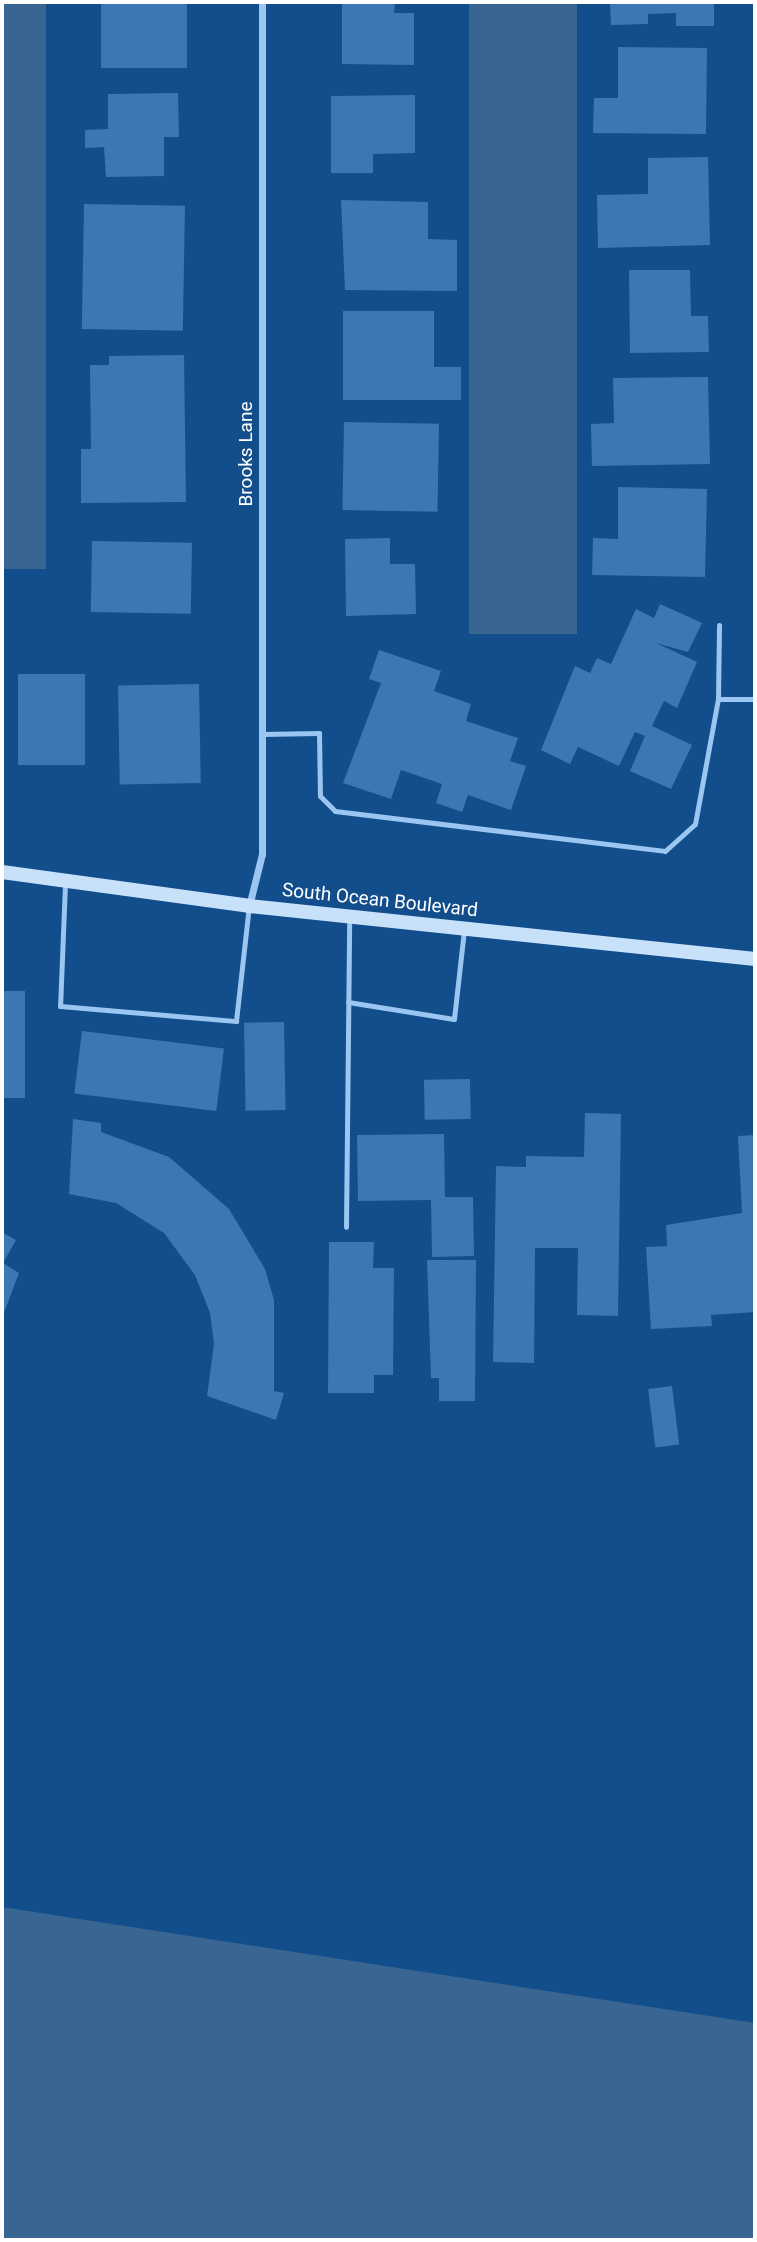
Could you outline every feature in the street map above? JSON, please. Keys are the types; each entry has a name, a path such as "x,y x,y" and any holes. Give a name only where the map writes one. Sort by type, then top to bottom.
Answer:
{"main road":[{"name":"South Ocean Boulevard","path":"2,872 249,905 755,959"}],"street":[{"name":"Brooks Lane","path":"249,905 262,854 262,2"}],"lane":[{"path":"262,734 319,733 320,796 335,811 665,851 695,824 718,699 719,625"},
{"path":"718,699 755,699"},
{"path":"65,880 60,1006 236,1021 249,905"},
{"path":"346,1227 349,916"},
{"path":"348,1002 454,1019 464,928"}],"water":[{"path":"2,2 46,2 46,569 2,569"},
{"path":"469,2 577,2 577,634 469,634"},
{"path":"2,1907 755,2023 755,2240 2,2240"}],"building":[{"path":"101,2 187,2 187,68 101,68"},
{"path":"342,2 395,2 394,13 414,13 414,65 342,64"},
{"path":"610,2 714,2 714,26 676,26 676,13 648,14 648,24 611,25"},
{"path":"618,47 707,48 706,134 593,133 594,98 618,98"},
{"path":"178,93 179,137 164,137 164,176 106,177 104,147 85,148 85,130 108,129 108,94"},
{"path":"415,95 415,153 373,154 373,173 331,173 331,96"},
{"path":"708,157 710,245 598,248 597,195 648,194 648,158"},
{"path":"341,200 428,202 428,239 457,240 457,291 345,290"},
{"path":"84,204 185,206 183,331 82,329"},
{"path":"629,270 690,270 691,316 708,316 709,352 630,353"},
{"path":"343,311 434,311 434,367 461,367 461,400 343,400"},
{"path":"184,355 186,502 81,503 81,449 91,449 90,365 109,365 109,356"},
{"path":"708,377 710,464 592,466 591,424 614,423 613,378"},
{"path":"344,422 439,424 437,512 342,510"},
{"path":"618,487 707,489 705,577 592,575 593,538 618,539"},
{"path":"390,538 390,564 415,564 416,614 346,616 345,539"},
{"path":"92,541 192,543 191,614 91,612"},
{"path":"660,604 702,623 688,652 656,643 697,662 677,708 664,701 652,726 692,745 671,789 630,771 645,736 635,732 619,766 578,747 570,764 541,750 575,666 590,673 597,658 611,664 636,609 654,618"},
{"path":"379,650 441,671 434,691 471,704 466,721 518,738 510,761 526,766 511,810 468,795 462,812 436,803 442,784 401,770 391,799 343,783 381,683 369,679"},
{"path":"18,674 85,674 85,765 18,765"},
{"path":"199,684 201,783 120,784 118,685"},
{"path":"2,991 25,991 25,1098 2,1098"},
{"path":"284,1022 286,1110 246,1111 244,1023"},
{"path":"82,1031 224,1048 216,1111 74,1094"},
{"path":"470,1079 471,1119 425,1120 424,1080"},
{"path":"585,1113 621,1114 618,1316 577,1315 578,1248 535,1248 534,1363 493,1362 496,1166 526,1167 526,1156 584,1157"},
{"path":"73,1119 101,1123 101,1132 169,1157 229,1209 265,1269 274,1300 274,1391 284,1393 276,1420 207,1396 214,1344 210,1313 195,1275 164,1233 116,1203 69,1194"},
{"path":"444,1134 445,1197 473,1197 474,1256 432,1257 431,1200 358,1201 357,1135"},
{"path":"755,1135 755,1312 711,1315 712,1326 651,1329 646,1247 667,1246 666,1225 742,1213 738,1136"},
{"path":"2,1232 16,1240 3,1263 19,1273 2,1318"},
{"path":"329,1242 374,1242 373,1268 394,1268 393,1375 374,1375 374,1393 328,1393"},
{"path":"427,1260 476,1260 475,1401 439,1401 439,1378 431,1378"},
{"path":"672,1386 679,1445 655,1447 648,1389"}]}
